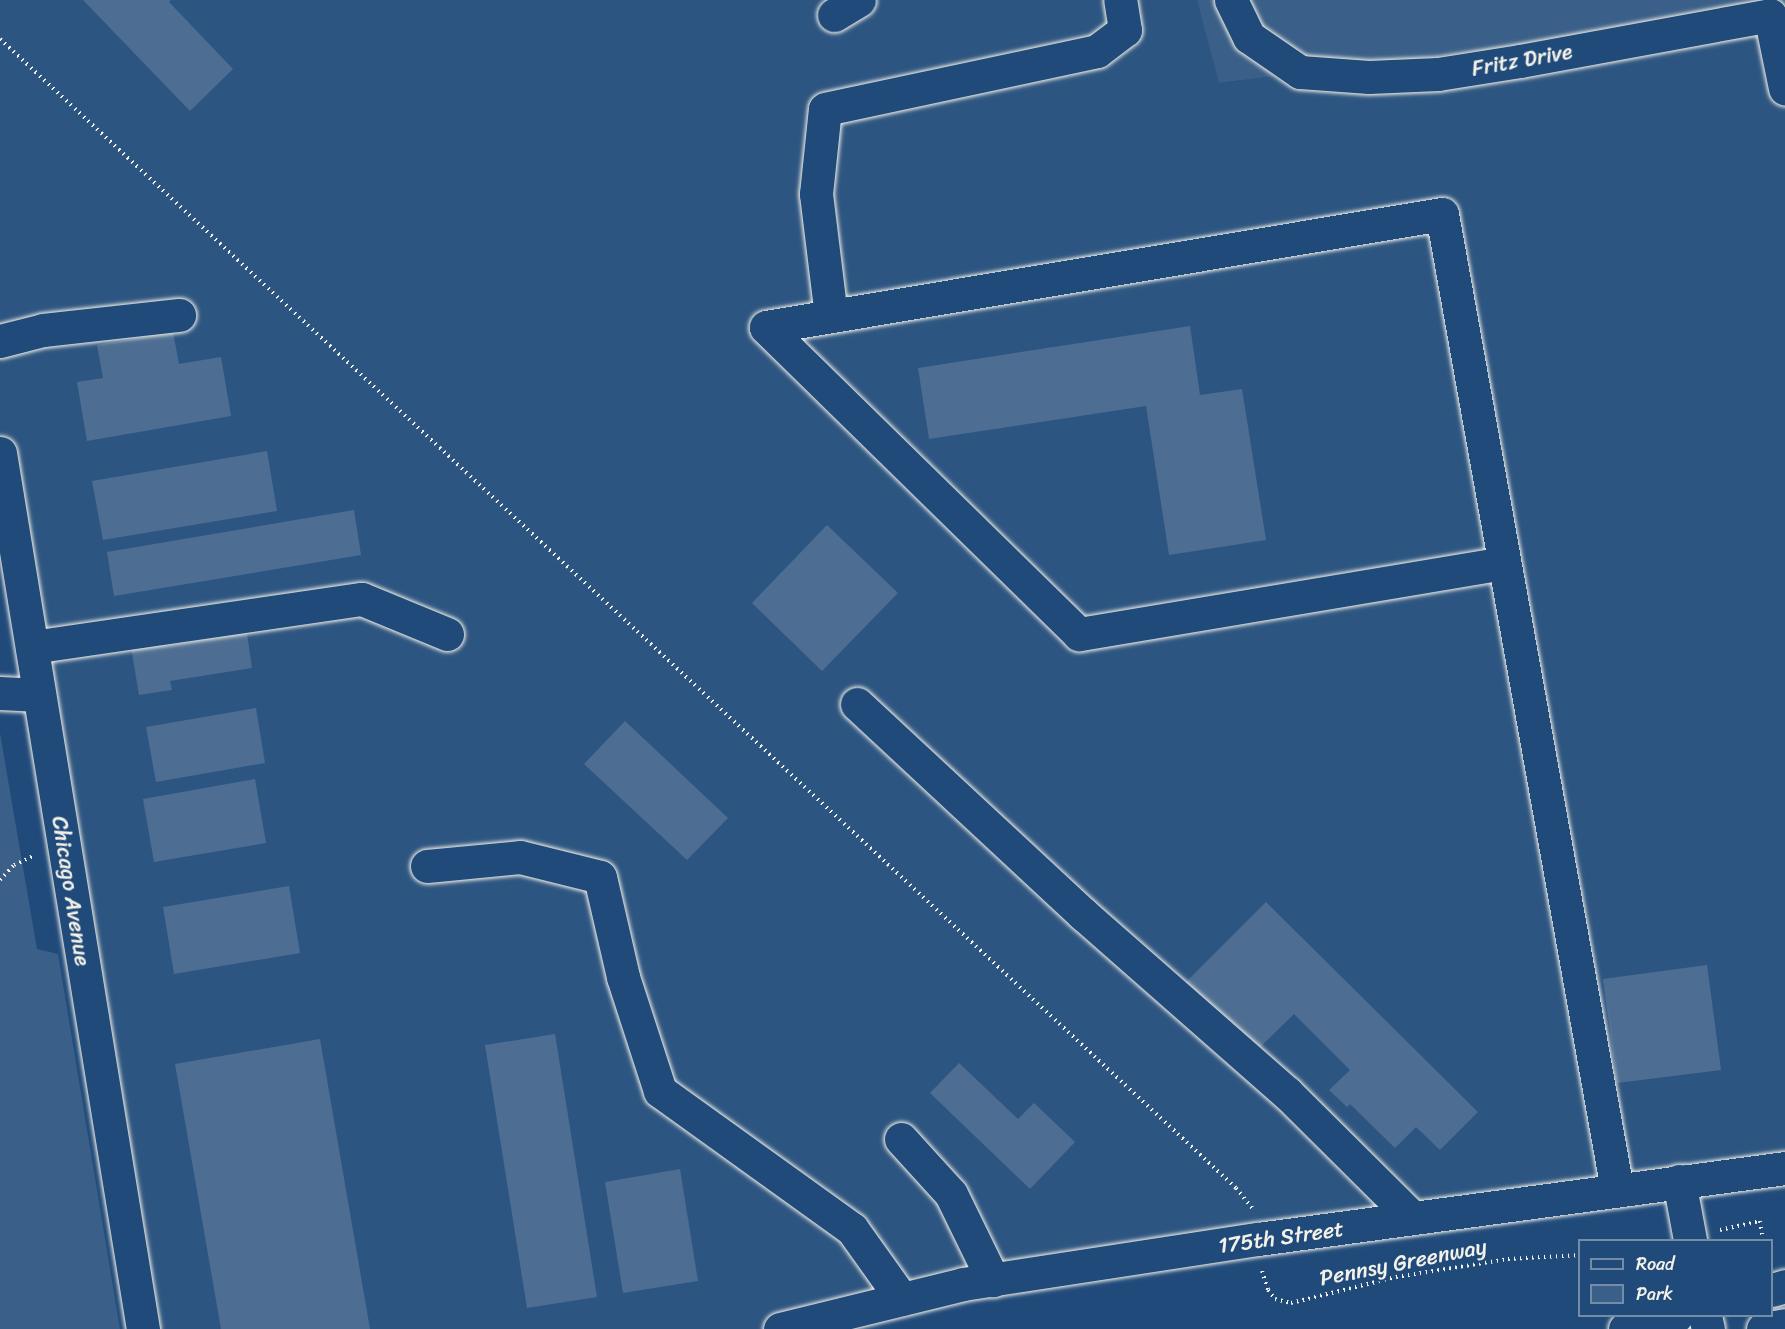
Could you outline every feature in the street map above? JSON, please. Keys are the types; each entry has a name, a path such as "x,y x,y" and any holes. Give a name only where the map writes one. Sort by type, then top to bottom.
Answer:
{"main road":[{"path":"831,316 816,195 825,109 1097,51 1125,30 1120,0"},
{"name":"Fritz Drive","path":"1231,0 1249,37 1300,72 1369,77 1438,74 1770,15 1785,88"},
{"path":"1504,563 1079,634 766,327 1442,214 1617,1190"},
{"path":"0,341 43,330 179,315"},
{"name":"Chicago Avenue","path":"0,453 10,587 32,647 143,1329"},
{"path":"32,647 362,599 447,634"},
{"path":"0,693 39,695"},
{"path":"857,704 1083,914 1287,1093 1413,1218"},
{"path":"427,866 520,857 600,877 624,977 660,1091 852,1228 902,1299"},
{"path":"901,1139 951,1194 993,1280"},
{"name":"175th Street","path":"780,1329 902,1299 993,1280 1413,1218 1785,1168"},
{"path":"1679,1181 1690,1239"},
{"path":"1625,1329 1672,1317"},
{"path":"1763,1329 1785,1326"}],"path":[{"path":"0,39 1236,1188 1256,1213"},
{"path":"0,880 14,865 63,842"},
{"path":"1760,1221 1763,1239"},
{"name":"Pennsy Greenway","path":"1260,1262 1268,1290 1275,1299 1291,1303 1396,1277 1508,1259 1578,1255"}],"shaded area":[{"path":"0,0 1197,0 1220,83 1770,15 1785,107 1785,1171 769,1329 143,1329 0,454"}],"green space":[{"path":"1197,0 1785,0 1785,108 1770,15 1219,83"},
{"path":"0,733 37,949 58,954 120,1329 0,1329"}],"building":[{"path":"83,0 171,0 169,2 233,69 190,111"},
{"path":"1190,326 1200,395 1242,389 1266,540 1169,555 1146,406 929,439 918,368"},
{"path":"173,332 179,364 221,357 231,416 87,441 77,382 103,378 97,345"},
{"path":"267,451 277,511 103,540 92,481"},
{"path":"354,510 361,555 114,596 107,552"},
{"path":"827,525 898,593 822,671 752,603"},
{"path":"247,633 252,668 170,681 172,690 139,695 130,641 164,636 166,646"},
{"path":"256,708 265,763 156,782 146,727"},
{"path":"625,721 728,818 687,860 584,764"},
{"path":"255,779 266,843 154,862 143,799"},
{"path":"289,886 300,953 174,974 163,907"},
{"path":"1266,902 1478,1112 1440,1150 1416,1127 1395,1148 1350,1104 1347,1107 1329,1090 1350,1070 1294,1014 1250,1057 1180,988"},
{"path":"1707,965 1721,1070 1617,1083 1603,979"},
{"path":"555,1034 597,1297 527,1308 485,1045"},
{"path":"320,1039 370,1329 221,1329 175,1064"},
{"path":"959,1063 1018,1119 1034,1103 1075,1142 1030,1189 930,1093"},
{"path":"680,1169 698,1281 623,1293 605,1182"}]}
